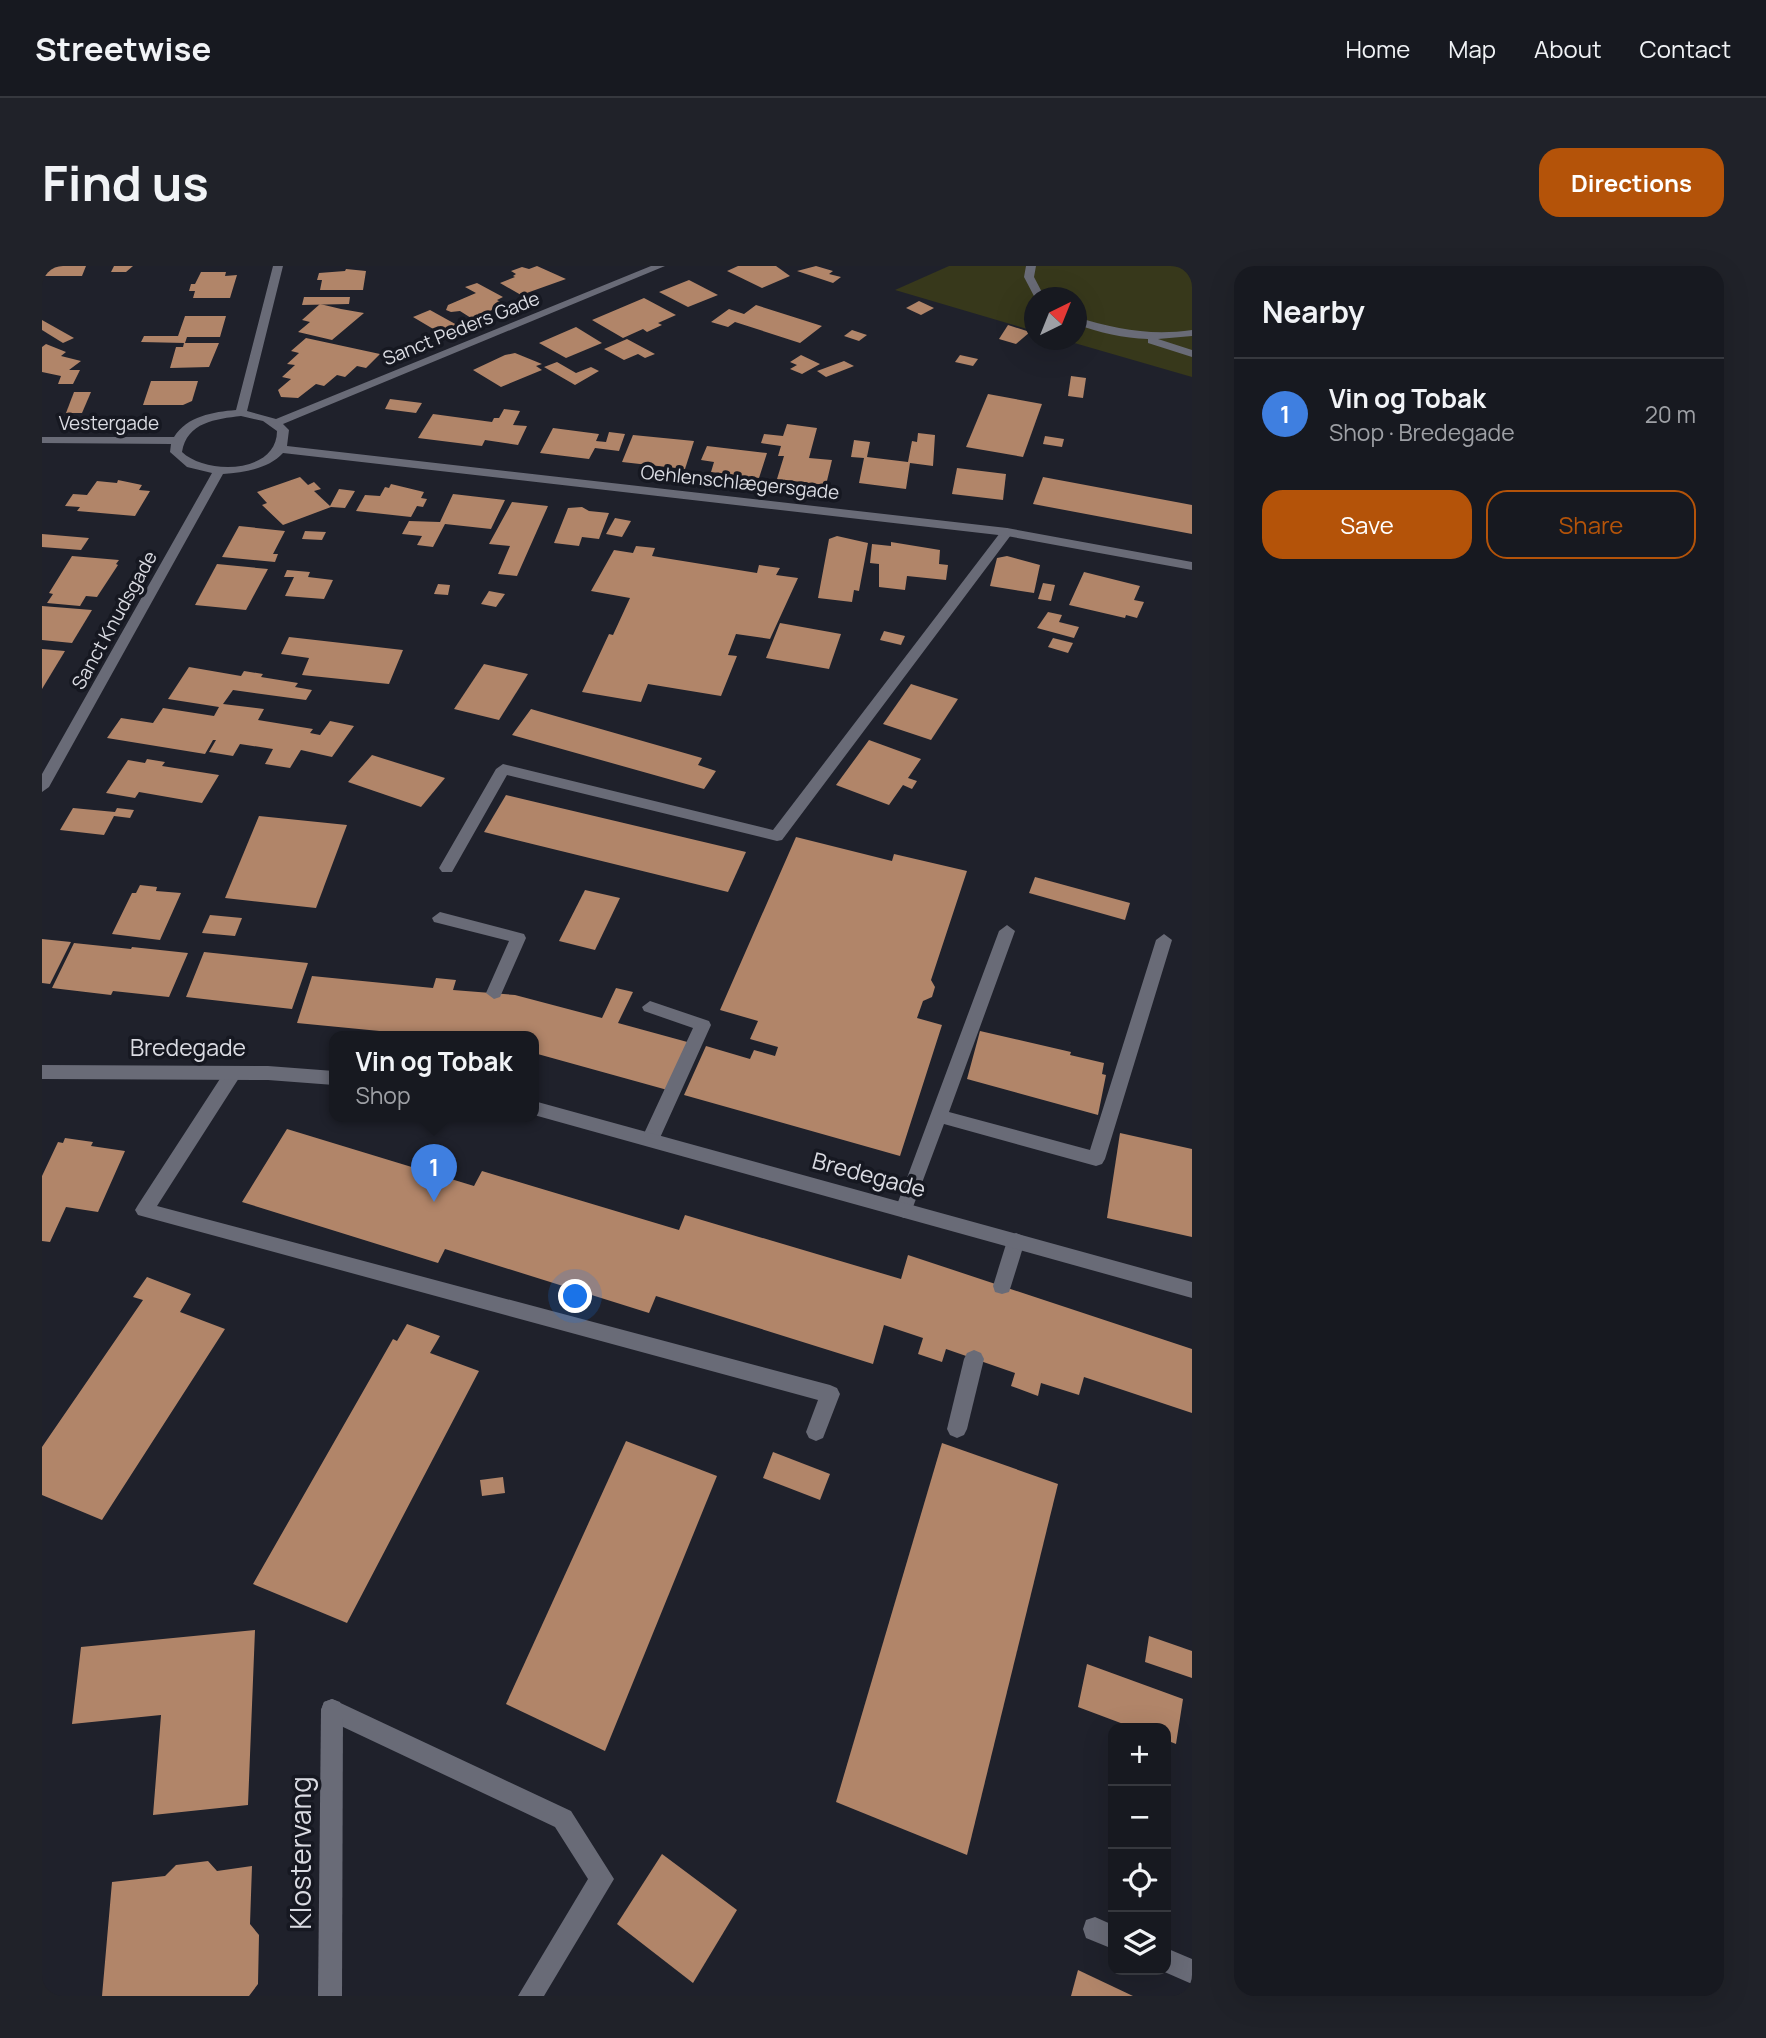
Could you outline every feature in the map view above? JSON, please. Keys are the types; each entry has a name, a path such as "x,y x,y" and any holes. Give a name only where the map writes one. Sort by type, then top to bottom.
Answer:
{"street":[{"path":"241,413 278,266"},
{"name":"Sanct Peders Gade","path":"276,422 660,266"},
{"path":"1031,266 1029,277 1034,287"},
{"path":"1087,324 1192,354"},
{"path":"1134,336 1192,333"},
{"path":"241,413 276,422 283,430 285,439 281,449 256,465 219,471 199,468 184,461 176,452 176,441 184,430 199,421 241,413"},
{"name":"Vestergade","path":"42,440 176,441"},
{"name":"Oehlenschlægersgade","path":"281,449 1007,532 1192,566"},
{"name":"Sanct Knudsgade","path":"42,787 219,471"},
{"path":"447,868 503,769 777,836 1007,532"},
{"path":"440,918 518,938 494,993"},
{"path":"904,1210 1007,931"},
{"path":"939,1116 1096,1159 1164,940"},
{"path":"650,1007 703,1025 650,1140"},
{"name":"Bredegade","path":"42,1072 233,1073 329,1078"},
{"path":"233,1073 145,1210 830,1394 816,1432"},
{"name":"Bredegade","path":"539,1109 1192,1290"},
{"path":"1002,1286 1016,1241"},
{"path":"957,1429 974,1359"},
{"name":"Klostervang","path":"330,1996 332,1710 564,1819 602,1879 530,1996"},
{"path":"1171,1963 1192,1972"}],"green space":[{"path":"949,266 1192,266 1192,377 1087,347 1087,287 1024,287 1024,328 895,290"}],"building":[{"path":"42,266 86,266 82,276 42,276"},
{"path":"114,266 133,266 126,272 111,272"},
{"path":"537,266 566,279 521,295 500,283 515,277 513,276 516,274 511,271"},
{"path":"738,266 776,266 790,276 762,288 727,271"},
{"path":"816,266 833,271 829,274 841,277 833,283 797,271"},
{"path":"346,269 366,271 363,290 320,290 322,280 317,280 319,273"},
{"path":"201,272 237,275 230,298 193,298 195,291 189,291 191,284 195,284"},
{"path":"689,280 718,295 688,307 659,292"},
{"path":"477,283 503,297 497,300 504,304 471,318 460,311 446,310 448,305 476,293 465,287"},
{"path":"304,297 350,297 349,304 302,305"},
{"path":"644,298 676,315 658,323 662,325 647,332 643,329 623,338 592,320"},
{"path":"919,301 934,308 921,315 906,308"},
{"path":"320,304 364,313 332,340 298,332 310,322 302,320"},
{"path":"756,305 822,326 800,343 735,322 728,327 711,322 729,309 744,314"},
{"path":"430,310 457,325 440,333 413,317"},
{"path":"185,316 226,316 220,337 187,337 185,343 141,342 144,336 178,336"},
{"path":"42,320 74,338 63,343 42,330"},
{"path":"1008,325 1024,330 1024,337 1016,344 999,339"},
{"path":"576,327 602,343 566,358 539,343"},
{"path":"852,330 867,335 859,341 844,336"},
{"path":"306,338 380,354 366,368 357,366 345,377 337,375 324,386 316,384 298,398 281,397 278,390 291,379 282,377 295,365 287,364 299,353 291,351"},
{"path":"627,339 655,354 645,358 638,354 624,360 604,349"},
{"path":"184,343 219,343 209,367 170,368 176,347 183,347"},
{"path":"46,344 66,352 61,356 81,361 69,370 80,370 73,384 58,384 61,376 42,372 42,347"},
{"path":"515,353 542,364 536,366 542,370 501,387 473,370 505,355"},
{"path":"801,355 820,364 802,374 790,369 797,365 790,362"},
{"path":"960,355 978,359 973,366 955,362"},
{"path":"844,361 854,366 826,377 817,371"},
{"path":"557,362 576,373 591,367 599,371 575,385 544,367"},
{"path":"1071,376 1086,378 1083,398 1068,396"},
{"path":"151,381 198,381 192,401 183,405 143,405"},
{"path":"74,392 91,392 82,413 66,413"},
{"path":"988,394 1042,404 1023,457 966,447"},
{"path":"390,399 422,403 416,413 385,409"},
{"path":"504,409 520,411 513,425 527,426 518,445 485,440 482,446 418,438 433,414 492,422 494,418 499,418"},
{"path":"787,424 817,428 809,458 832,460 826,485 777,479 784,456 778,456 781,446 761,443 764,434 783,436"},
{"path":"553,428 599,434 596,441 606,442 609,432 625,434 619,451 595,448 589,459 540,453"},
{"path":"918,433 935,435 933,466 910,463 906,489 859,483 864,458 851,457 854,440 870,442 867,457 908,462 912,441 917,442"},
{"path":"633,435 694,441 685,469 622,462"},
{"path":"1045,436 1064,439 1062,447 1043,444"},
{"path":"707,446 767,453 759,478 711,472 714,462 701,460"},
{"path":"957,468 1006,474 1003,500 952,494"},
{"path":"300,477 308,485 314,482 321,489 314,491 330,506 339,489 355,491 345,508 331,507 283,525 262,505 267,503 257,492"},
{"path":"1043,477 1192,505 1192,534 1033,504"},
{"path":"118,480 142,485 139,490 150,491 135,516 77,511 80,507 65,506 73,494 87,495 97,481 117,483"},
{"path":"391,484 424,492 421,498 427,499 423,507 417,506 411,517 356,511 365,495 380,496 385,487 389,488"},
{"path":"453,494 505,500 491,529 445,524 433,547 417,545 422,536 402,534 409,521 440,522"},
{"path":"512,502 548,506 517,576 498,574 510,546 489,544"},
{"path":"582,507 589,511 609,513 599,539 582,537 579,546 554,543 568,508"},
{"path":"615,518 631,521 622,537 606,534"},
{"path":"239,526 285,531 273,554 278,554 275,562 222,557"},
{"path":"305,531 326,532 322,540 302,539"},
{"path":"42,534 89,538 81,550 42,547"},
{"path":"837,536 868,543 859,591 854,590 852,602 818,598 829,539"},
{"path":"891,542 940,550 939,564 948,565 946,580 907,576 905,590 879,587 879,564 870,563 872,544 891,546"},
{"path":"636,546 655,548 652,556 757,573 759,565 780,568 776,575 798,578 770,639 736,634 728,655 737,656 721,696 648,684 641,702 582,692 609,634 613,635 630,598 591,591 614,550 633,553"},
{"path":"72,556 119,560 97,597 86,596 80,606 47,603 53,594 49,593"},
{"path":"1007,556 1040,565 1034,593 990,586 997,558"},
{"path":"217,564 268,569 246,610 195,605"},
{"path":"287,570 310,572 308,577 333,580 324,599 285,596 294,577 284,577"},
{"path":"1084,572 1140,586 1134,600 1144,602 1137,618 1126,615 1125,618 1069,605"},
{"path":"1043,583 1055,585 1051,601 1038,599"},
{"path":"438,584 450,585 448,595 434,594"},
{"path":"489,591 505,594 496,607 481,604"},
{"path":"42,606 92,610 72,643 42,640"},
{"path":"1048,612 1062,615 1059,622 1079,627 1074,638 1037,628"},
{"path":"780,623 841,634 829,669 766,658"},
{"path":"884,631 905,636 901,645 880,640"},
{"path":"289,637 403,650 389,684 302,675 309,658 281,654"},
{"path":"1053,638 1073,643 1068,653 1048,647"},
{"path":"42,649 65,651 42,689"},
{"path":"484,664 528,674 499,720 454,709"},
{"path":"189,667 241,676 244,671 263,674 261,677 298,683 295,687 312,690 306,700 233,690 223,704 264,709 258,720 313,729 310,733 320,735 330,721 354,726 332,757 301,750 290,768 265,764 273,749 240,744 233,756 209,752 216,740 213,740 205,754 107,738 121,718 153,723 163,708 214,716 219,707 168,699"},
{"path":"911,684 958,699 931,740 883,724"},
{"path":"531,709 702,758 698,765 716,771 704,789 512,735"},
{"path":"869,740 921,759 908,778 917,781 912,789 903,785 889,805 836,785"},
{"path":"372,755 445,778 421,807 348,782"},
{"path":"147,759 165,762 162,766 219,775 202,803 139,792 135,798 106,793 128,760 145,763"},
{"path":"506,795 746,852 728,892 484,832"},
{"path":"73,808 115,812 117,808 134,810 130,818 114,816 104,835 60,830"},
{"path":"259,816 347,825 316,908 225,898"},
{"path":"796,837 892,861 894,854 967,871 931,980 935,987 932,997 923,1001 917,1018 942,1025 900,1156 684,1095 706,1046 750,1059 754,1050 775,1056 778,1047 750,1039 758,1021 720,1010"},
{"path":"1035,877 1130,903 1125,920 1029,893"},
{"path":"140,885 157,887 156,891 181,893 160,940 112,934 132,893 136,893"},
{"path":"585,890 620,898 595,950 559,941"},
{"path":"210,915 242,918 235,936 202,933"},
{"path":"42,939 71,942 50,984 42,983"},
{"path":"74,943 188,953 169,997 113,991 111,995 52,988"},
{"path":"204,952 308,963 292,1009 186,997"},
{"path":"312,976 433,988 436,978 456,980 453,990 515,995 602,1018 616,988 633,992 618,1023 691,1043 671,1091 539,1054 539,1031 379,1031 297,1023"},
{"path":"980,1031 1071,1052 1070,1055 1104,1063 1102,1074 1106,1075 1098,1115 967,1079"},
{"path":"287,1129 474,1186 482,1171 679,1230 685,1215 901,1279 908,1255 1192,1349 1192,1413 1084,1377 1079,1395 1041,1383 1038,1396 1011,1386 1015,1373 946,1349 942,1362 918,1354 923,1338 884,1325 873,1364 656,1296 649,1313 445,1249 438,1263 242,1202"},
{"path":"1120,1133 1192,1149 1192,1237 1107,1218"},
{"path":"65,1138 93,1142 91,1146 125,1151 98,1212 66,1207 50,1242 42,1241 42,1176 58,1142 63,1143"},
{"path":"147,1277 191,1294 180,1312 225,1329 102,1520 42,1495 42,1447 143,1300 133,1297"},
{"path":"407,1324 440,1336 430,1353 479,1371 347,1623 253,1584 393,1339 397,1341"},
{"path":"626,1441 717,1476 605,1751 506,1704"},
{"path":"942,1443 1058,1484 967,1855 836,1802"},
{"path":"773,1452 830,1474 820,1500 763,1478"},
{"path":"503,1477 505,1493 482,1496 480,1480"},
{"path":"255,1630 248,1805 153,1815 161,1715 72,1724 81,1647"},
{"path":"1149,1636 1192,1651 1192,1678 1145,1662"},
{"path":"1087,1664 1183,1699 1176,1744 1171,1742 1171,1723 1121,1723 1078,1707"},
{"path":"662,1854 737,1910 693,1983 617,1924"},
{"path":"208,1861 217,1871 252,1866 250,1924 259,1935 258,1984 249,1996 102,1996 112,1882 165,1876 176,1865"},
{"path":"1078,1970 1133,1996 1071,1996"}],"place":[{"name":"Vin og Tobak","path":"434,1202"}]}
